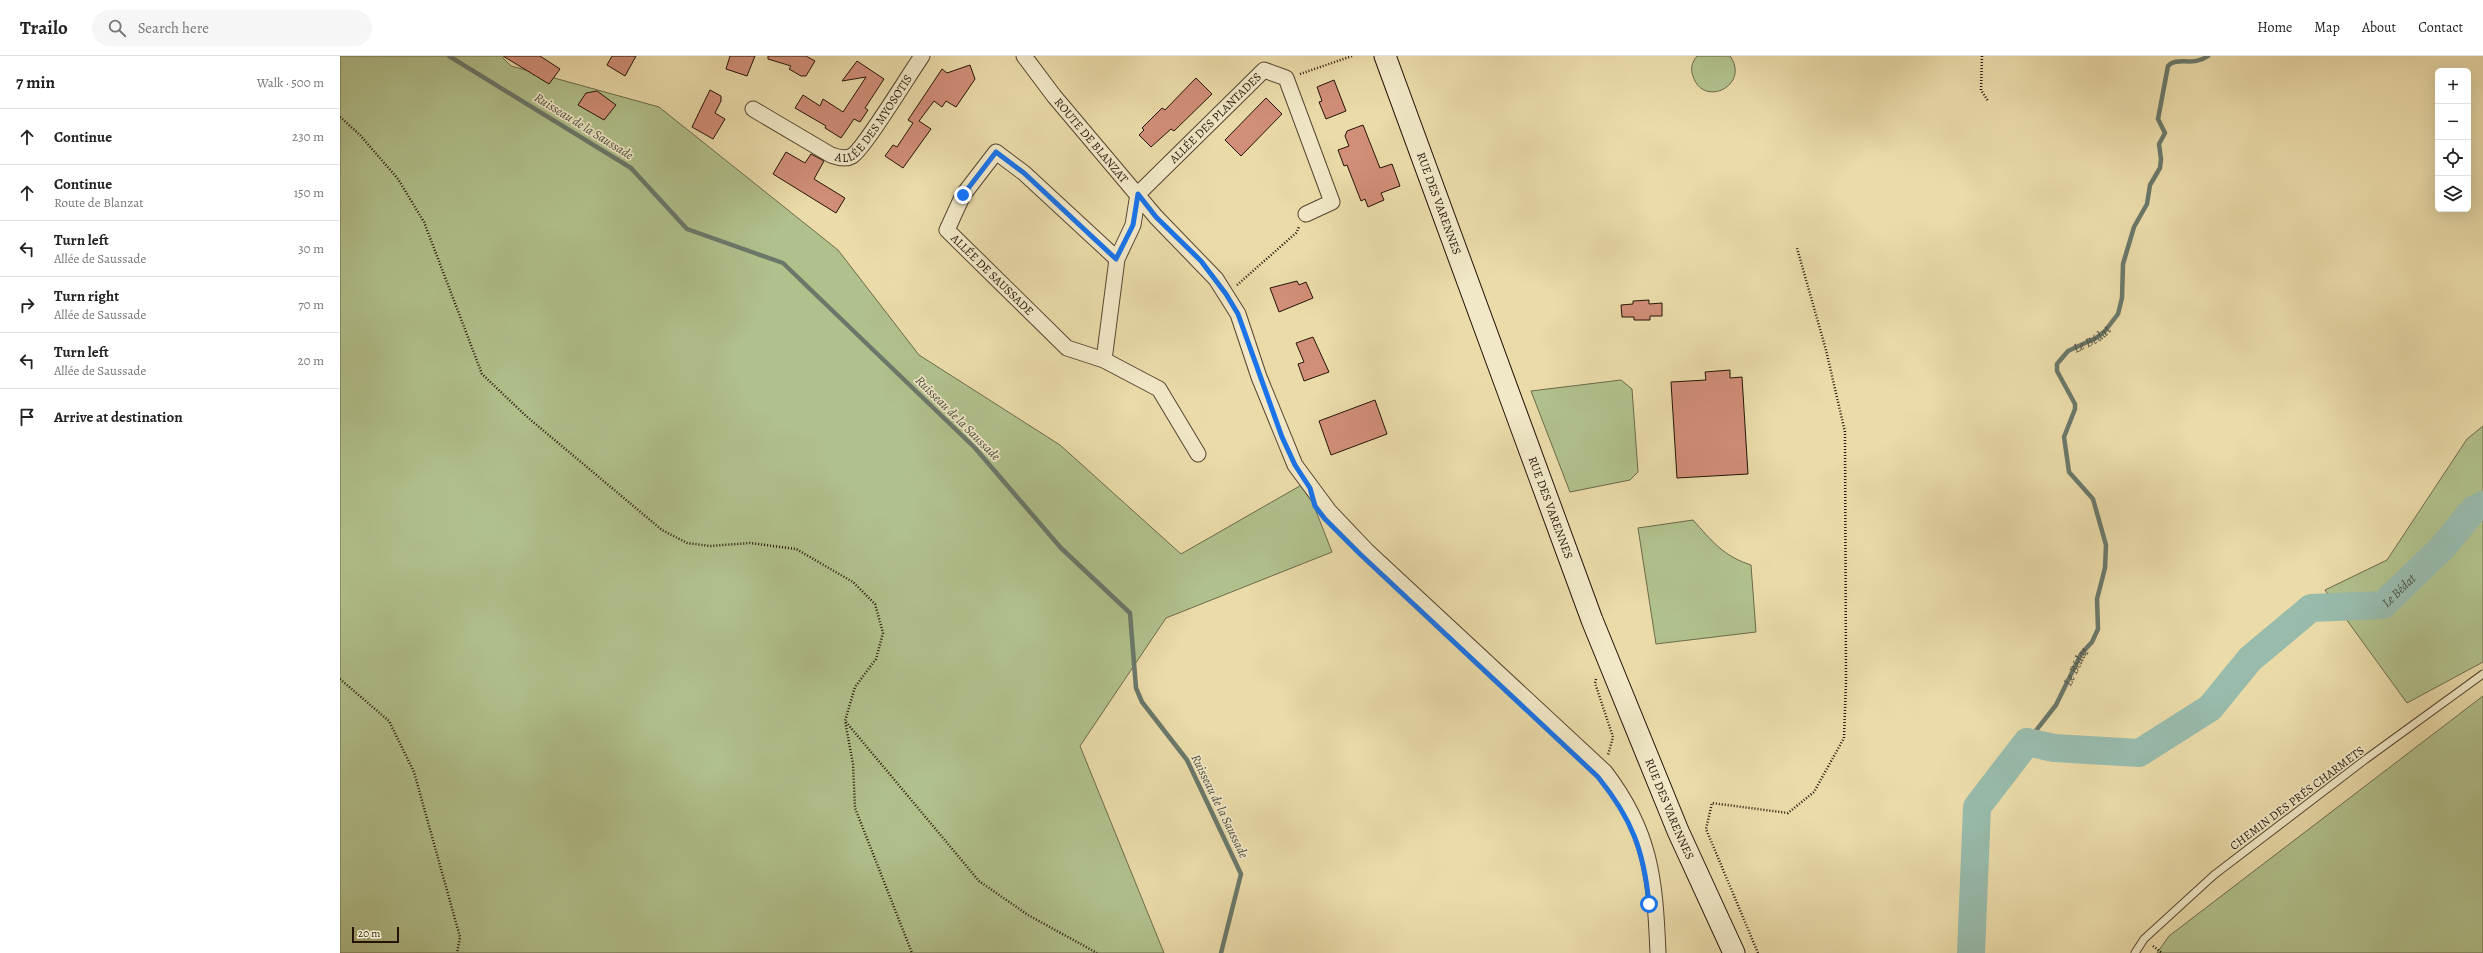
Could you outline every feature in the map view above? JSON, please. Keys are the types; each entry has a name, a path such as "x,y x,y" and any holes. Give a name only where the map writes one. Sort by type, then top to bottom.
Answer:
{"main road":[{"name":"RUE DES VARENNES","path":"1385,56 1610,665 1678,831 1734,953"}],"street":[{"name":"ALLÉE DES MYOSOTIS","path":"753,109 831,155 842,159 852,156 864,142 922,56"},
{"name":"ROUTE DE BLANZAT","path":"1024,56 1054,96 1156,217 1201,261 1226,294 1238,314 1282,437 1295,465 1310,488 1329,512 1367,551 1600,769 1622,795 1638,826 1651,864 1656,907 1658,953"},
{"name":"ALLÉE DES PLANTADES","path":"1138,194 1264,70 1286,78"},
{"path":"1286,78 1332,202 1306,214"},
{"name":"ALLÉE DE SAUSSADE","path":"1104,360 1067,348 947,230 963,195 996,152 1024,173 1116,259"},
{"path":"1138,194 1133,225 1116,259 1104,360 1159,389 1198,454"}],"lane":[{"name":"CHEMIN DES PRÉS CHARMETS","path":"2135,953 2144,939 2214,875 2483,674"}],"path":[{"path":"1286,78 1352,56"},
{"path":"1982,56 1981,90 1988,100"},
{"path":"340,117 360,135 405,192 424,222 482,374 526,416 662,530 687,543 710,546 750,543 796,550 853,582 876,604 883,633 880,646 876,659 855,687 846,721 853,764 855,808 912,953"},
{"path":"1226,294 1296,233 1306,214"},
{"path":"1758,953 1706,829 1712,803 1788,813 1814,792 1844,738 1845,432 1826,350 1797,248"},
{"path":"1600,769 1611,750 1613,736 1595,683 1597,675 1610,665"},
{"path":"340,679 389,721 414,772 460,937 457,953"},
{"path":"846,721 979,881 1028,915 1097,953"}],"green space":[{"path":"340,56 501,56 511,66 659,107 838,250 919,355 1060,445 1181,554 1305,483 1332,552 1166,618 1080,746 1164,953 340,953"},
{"path":"1697,56 1730,56 1735,67 1734,76 1730,84 1715,92 1706,91 1698,86 1692,71 1693,63"},
{"path":"1621,380 1632,389 1638,472 1630,480 1570,492 1531,391"},
{"path":"2483,426 2483,662 2407,703 2325,590 2387,560 2467,439"},
{"path":"1693,520 1712,541 1725,552 1751,565 1756,632 1656,644 1638,528"},
{"path":"2483,696 2483,953 2157,953 2169,936"}],"building":[{"path":"503,56 540,56 560,69 549,84"},
{"path":"612,56 636,56 625,76 607,65"},
{"path":"730,56 755,56 747,76 726,69"},
{"path":"768,56 806,56 815,61 806,76 801,76 789,69 791,66 768,59"},
{"path":"857,61 884,79 865,108 868,110 860,122 854,119 841,138 825,128 826,126 795,108 803,95 820,106 823,99 843,112 866,77 842,81"},
{"path":"970,65 975,79 956,107 946,101 942,107 934,101 919,121 931,129 903,168 885,156 893,145 897,147 913,123 908,120 942,69 947,73"},
{"path":"1196,78 1212,94 1174,131 1171,129 1151,147 1139,135 1144,130 1142,128 1162,108 1165,110"},
{"path":"1334,80 1346,111 1326,119 1319,102 1322,101 1317,87"},
{"path":"710,90 721,96 721,101 715,113 725,119 713,139 692,127"},
{"path":"597,91 616,105 604,120 578,105 586,93"},
{"path":"1266,98 1282,114 1241,156 1225,140"},
{"path":"1363,125 1380,168 1392,164 1400,186 1381,193 1384,200 1368,207 1365,199 1361,201 1347,165 1344,166 1338,150 1349,146 1345,136 1347,131"},
{"path":"786,152 805,163 811,154 824,161 814,179 845,198 836,213 773,174"},
{"path":"1297,281 1299,285 1306,282 1313,298 1279,312 1270,288"},
{"path":"1649,300 1649,304 1662,303 1662,316 1650,316 1650,320 1634,320 1634,317 1622,317 1621,305 1633,304 1633,301"},
{"path":"1313,337 1329,372 1304,381 1298,364 1304,362 1296,343"},
{"path":"1730,370 1730,378 1742,377 1748,474 1677,478 1671,382 1706,380 1705,372"},
{"path":"1375,400 1387,434 1331,455 1319,421"}],"waterway":[{"name":"Ruisseau de la Saussade","path":"449,56 631,168 687,229 783,263 975,448 1061,548 1130,613 1136,688 1142,702 1187,760 1241,874 1221,953"},
{"name":"Le Bédat","path":"2027,742 2056,705 2081,654 2092,642 2098,629 2097,599 2105,568 2106,545 2093,499 2069,472 2064,437 2075,409 2075,404 2057,371 2057,364 2068,351 2096,338 2105,331 2118,314 2122,298 2123,264 2134,227 2147,204 2150,185 2160,168 2161,159 2159,144 2165,133 2158,119 2168,66 2176,62 2197,61 2208,56"},
{"name":"Le Bédat","path":"1971,953 1977,807 2027,742 2054,748 2139,753 2210,708 2250,659 2311,608 2383,605 2443,547 2473,510 2483,505"}],"route":[{"path":"963,195 996,152 1024,173 1116,259 1133,225 1138,194 1156,217 1201,261 1216,279 1238,314 1259,377 1282,437 1295,465 1310,488 1315,506 1325,519 1360,554 1598,777 1619,802 1632,829 1640,852 1646,876 1649,904"}]}
